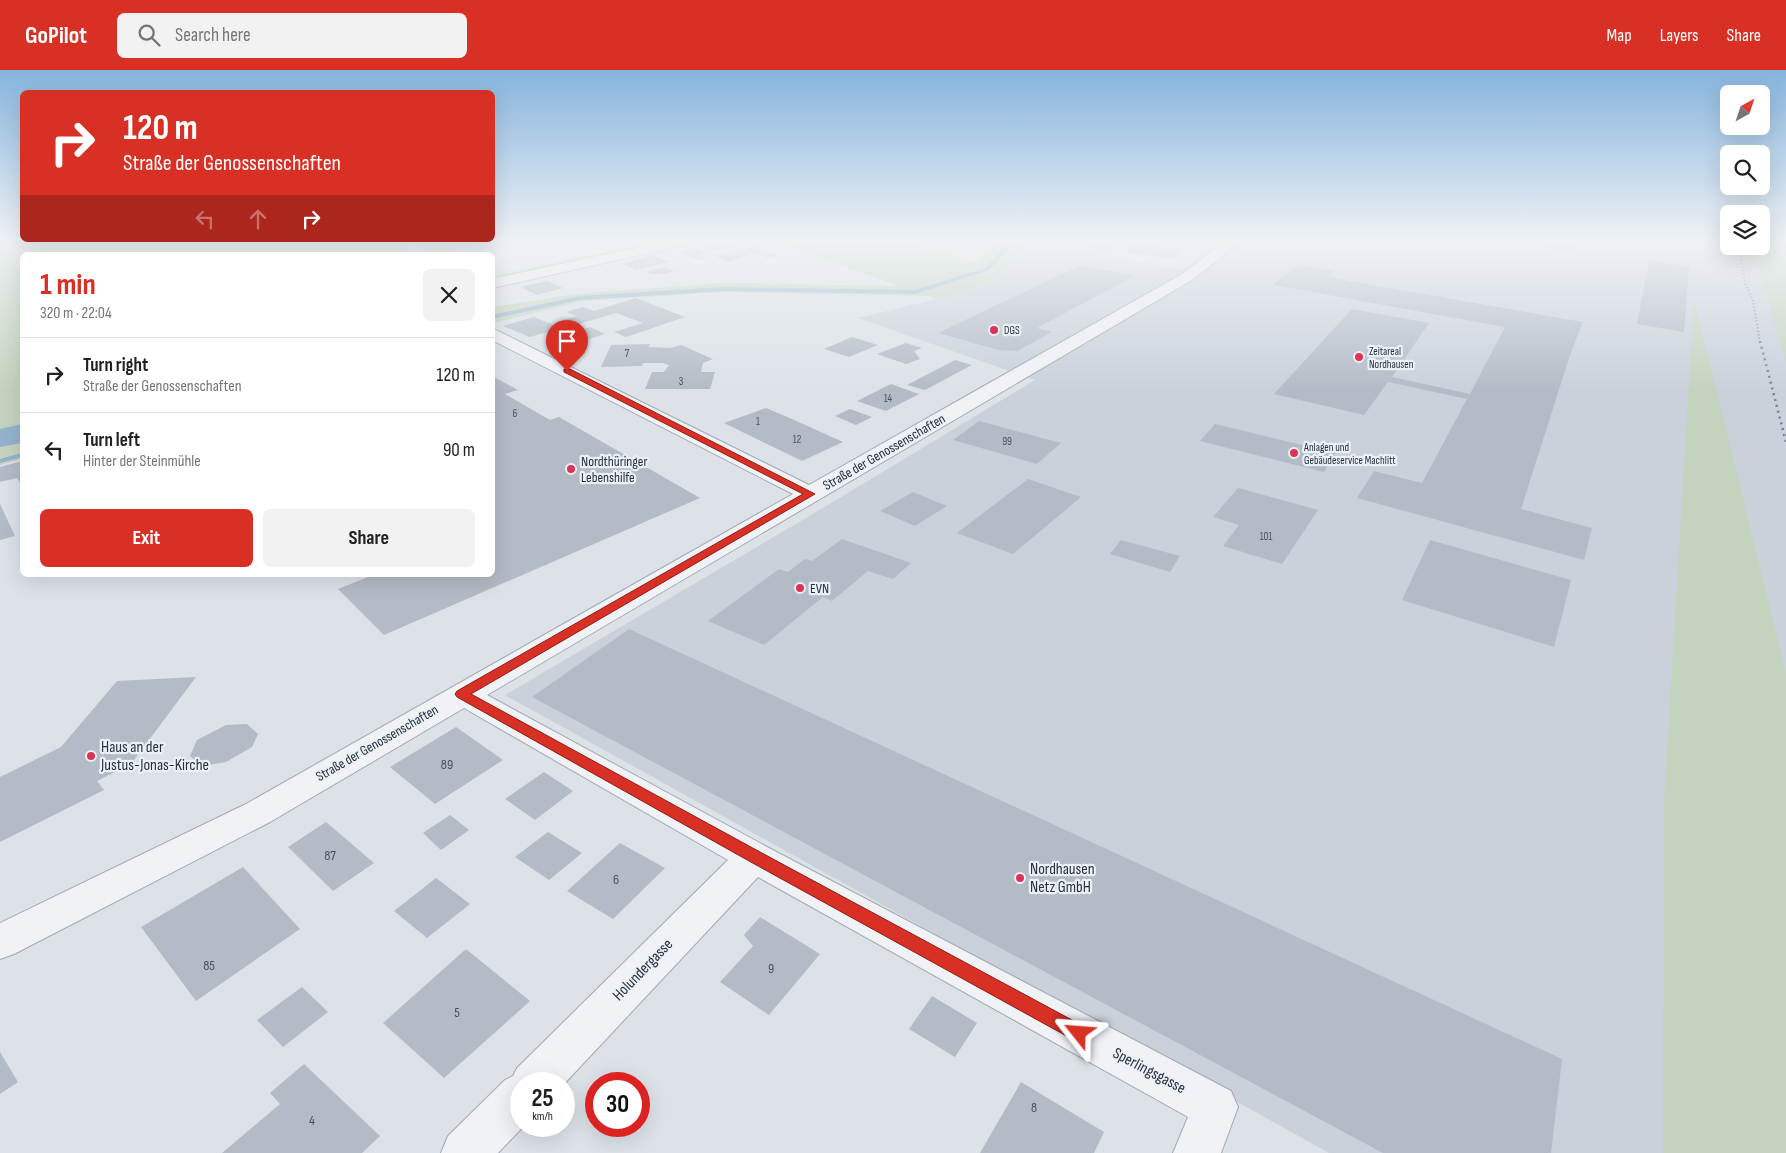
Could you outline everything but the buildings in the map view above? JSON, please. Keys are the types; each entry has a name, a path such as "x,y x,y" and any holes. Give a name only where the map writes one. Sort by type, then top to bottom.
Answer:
{"street":[{"name":"Straße der Genossenschaften","path":"0,942 258,813 1165,290"},
{"path":"495,335 810,494"},
{"name":"Sperlingsgasse","path":"462,694 754,857 1215,1107 1197,1153"},
{"name":"Holundergasse","path":"545,1072 754,857"},
{"path":"465,1153 510,1107"}],"shaded area":[{"path":"970,290 1764,290 1770,310 1786,333 1786,1153 1329,1153 505,695 823,508 1035,380 858,318 937,299 953,297"}],"green space":[{"path":"0,290 20,290 20,460 0,465"},
{"path":"636,290 970,290 953,297 937,299 930,296 723,292 583,301 495,323 495,307 577,294"},
{"path":"1764,290 1786,290 1786,363"},
{"path":"1694,298 1786,674 1786,1153 1663,1153 1664,802"}],"water":[{"path":"20,424 20,443 0,447 0,429"}],"waterway":[{"path":"495,316 580,298 715,290"},
{"path":"758,290 915,292 923,290"},
{"path":"0,461 20,456"}],"railway":[{"path":"1748,290 1753,301 1760,342"},
{"path":"1760,341 1786,442"}],"place":[{"name":"DGS","path":"994,330"},
{"name":"Zeitareal Nordhausen","path":"1359,357"},
{"name":"Anlagen und Gebäudeservice Machlitt","path":"1294,453"},
{"name":"Nordthüringer Lebenshilfe","path":"571,469"},
{"name":"EVN","path":"800,588"},
{"name":"Haus an der Justus-Jonas-Kirche","path":"91,756"},
{"name":"Nordhausen Netz GmbH","path":"1020,878"}],"route":[{"path":"567,371 810,494 462,694 754,857 1079,1033"}]}
